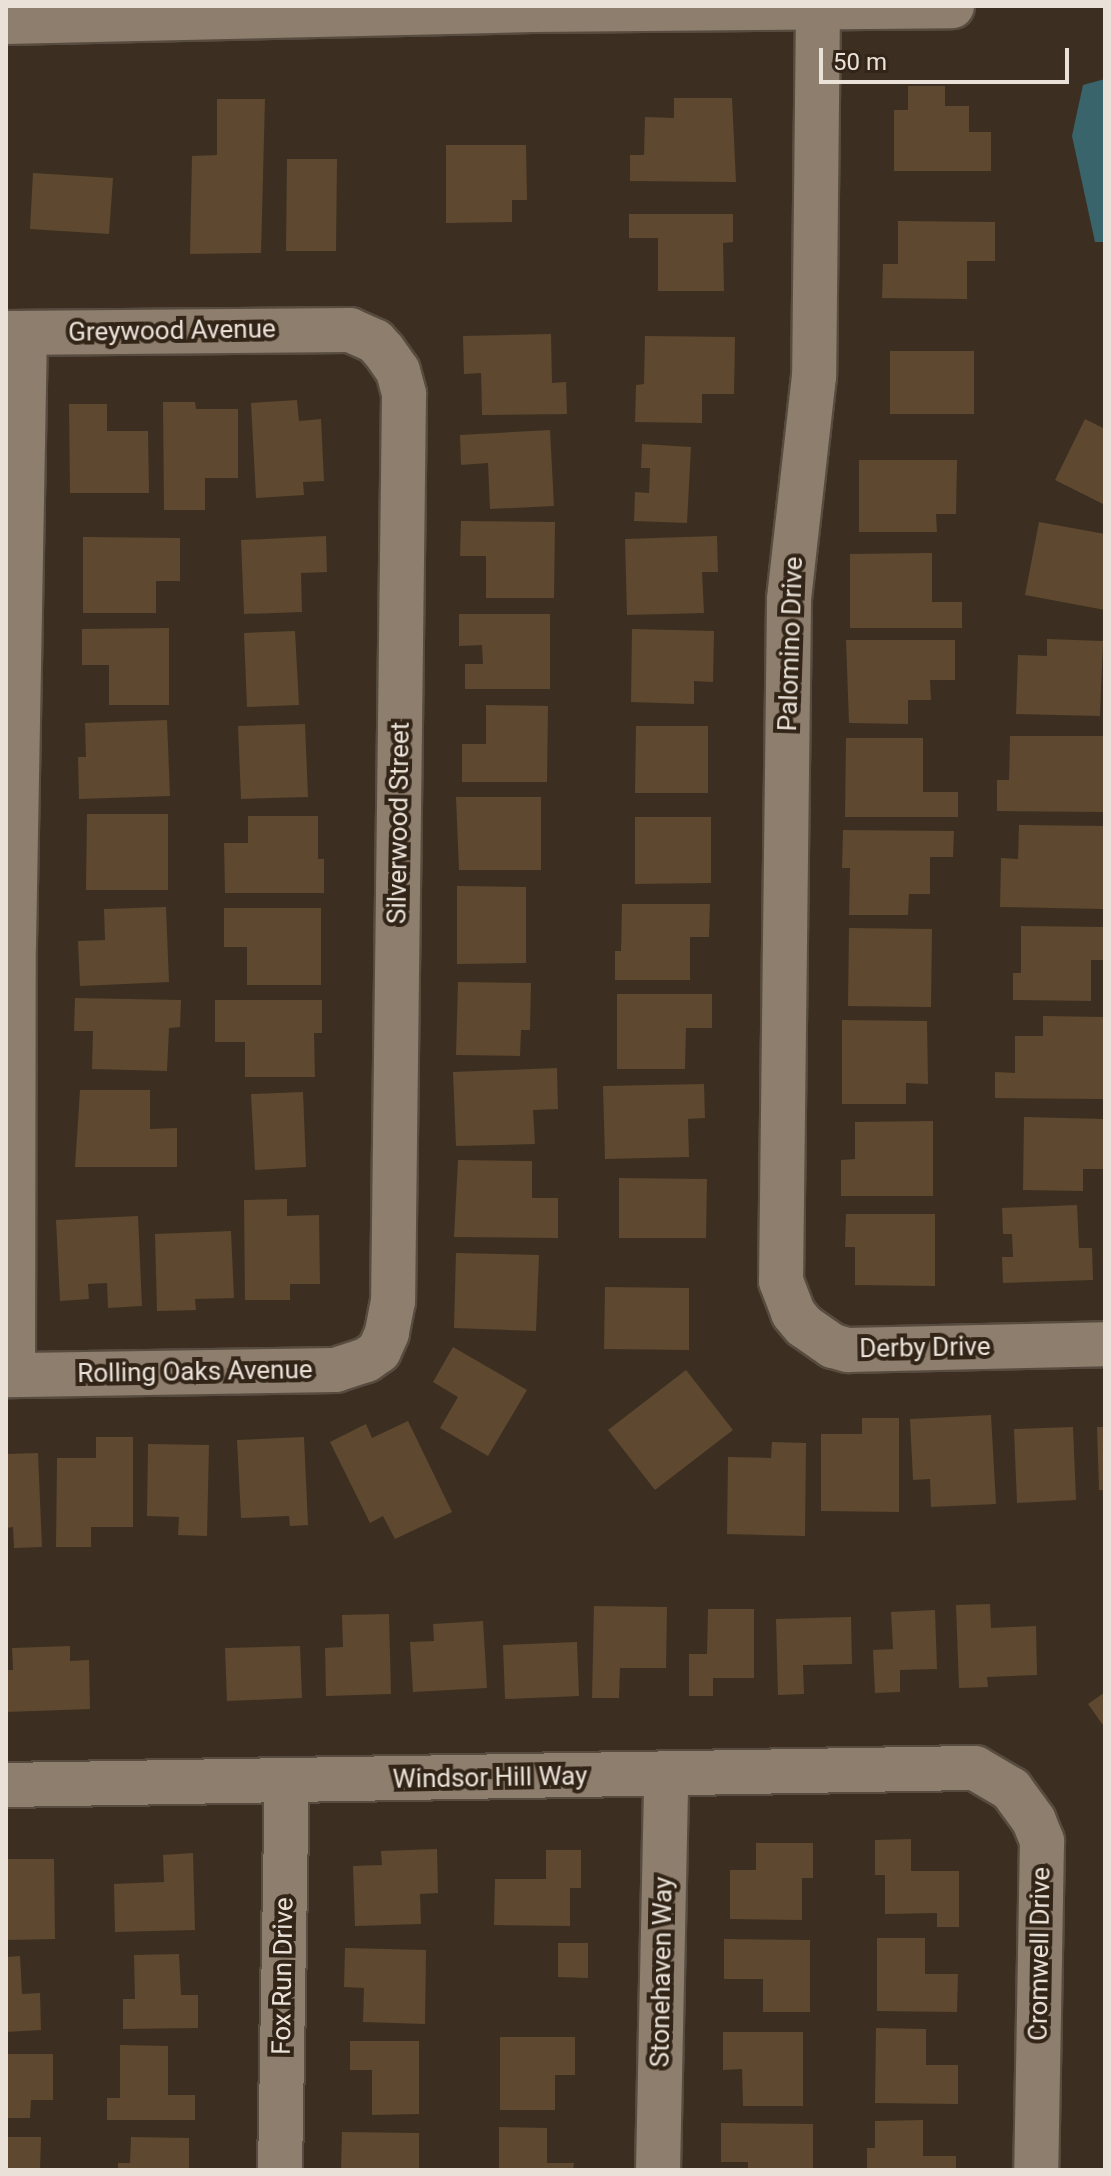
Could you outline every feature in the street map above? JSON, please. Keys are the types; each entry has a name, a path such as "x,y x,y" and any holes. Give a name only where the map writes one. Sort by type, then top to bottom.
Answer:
{"street":[{"path":"6,22 533,8 952,6"},
{"name":"Palomino Drive","path":"781,1281 789,600 814,389 818,8"},
{"name":"Greywood Avenue","path":"15,333 338,328"},
{"name":"Silverwood Street","path":"338,328 375,341 392,361 404,394 393,1301 387,1333 379,1351"},
{"path":"10,1375 15,333"},
{"name":"Derby Drive","path":"781,1281 793,1313 804,1326 833,1346 848,1350 1105,1344"},
{"name":"Rolling Oaks Avenue","path":"10,1375 336,1370 366,1360 379,1351"},
{"name":"Windsor Hill Way","path":"6,1785 975,1768"},
{"name":"Cromwell Drive","path":"975,1768 1011,1789 1034,1821 1042,1841 1036,2170"},
{"name":"Stonehaven Way","path":"658,2170 666,1775"},
{"name":"Fox Run Drive","path":"280,2170 287,1781"}],"water":[{"path":"1105,79 1105,242 1095,242 1072,136 1083,85"}],"building":[{"path":"908,86 945,86 945,106 969,106 969,132 991,132 991,171 894,171 894,110 908,110"},
{"path":"674,98 732,98 736,182 630,181 630,155 644,155 645,117 674,118"},
{"path":"217,99 265,99 261,253 190,254 192,156 217,155"},
{"path":"446,145 526,145 527,200 512,200 512,222 446,223"},
{"path":"287,159 337,159 336,251 286,251"},
{"path":"33,173 113,178 109,234 30,229"},
{"path":"629,214 733,214 733,242 723,243 724,291 658,291 658,238 629,238"},
{"path":"898,221 995,222 995,261 967,261 967,299 882,298 883,264 898,264"},
{"path":"551,334 552,383 566,382 567,414 482,415 481,373 464,374 463,336"},
{"path":"645,336 735,337 734,394 702,394 702,423 635,422 636,385 644,384"},
{"path":"890,351 974,351 974,414 890,414"},
{"path":"297,400 299,421 321,419 324,481 303,482 304,495 256,498 251,403"},
{"path":"163,402 195,402 196,409 238,409 238,478 205,478 205,510 164,510"},
{"path":"69,404 107,404 107,431 148,431 149,493 70,493"},
{"path":"1085,419 1105,429 1105,505 1055,480"},
{"path":"550,430 554,506 490,509 488,463 461,465 460,435"},
{"path":"642,444 691,447 687,523 634,521 635,492 649,493 650,468 641,468"},
{"path":"859,460 957,460 956,514 936,514 937,532 859,532"},
{"path":"461,521 555,522 554,598 486,598 486,556 460,556"},
{"path":"1039,522 1105,534 1105,610 1025,595"},
{"path":"326,536 327,572 301,573 302,612 244,614 241,540"},
{"path":"717,536 718,572 702,572 704,613 627,615 625,539"},
{"path":"83,537 180,538 180,581 156,581 156,613 83,613"},
{"path":"932,553 932,602 962,602 962,628 850,628 850,554"},
{"path":"459,614 550,614 550,689 465,689 465,664 483,664 482,645 459,646"},
{"path":"169,628 169,705 109,705 109,665 82,665 82,629"},
{"path":"632,629 714,631 713,682 694,681 694,704 631,702"},
{"path":"295,631 299,705 247,707 244,633"},
{"path":"1047,639 1103,641 1100,716 1016,714 1018,655 1047,656"},
{"path":"846,640 955,640 955,680 930,680 931,700 908,700 908,724 849,723"},
{"path":"486,705 548,706 547,782 462,782 462,744 486,744"},
{"path":"167,720 170,796 79,799 78,757 86,757 85,723"},
{"path":"305,724 308,797 241,799 238,726"},
{"path":"636,726 708,726 708,793 635,793"},
{"path":"1010,736 1105,736 1105,812 997,811 997,780 1009,780"},
{"path":"846,738 923,738 923,792 958,792 958,817 845,817"},
{"path":"456,797 541,797 541,870 459,870"},
{"path":"87,814 168,814 168,890 86,890"},
{"path":"248,816 318,816 318,859 324,859 324,893 225,893 224,843 248,843"},
{"path":"635,817 711,817 711,883 635,884"},
{"path":"1019,825 1104,826 1103,909 1000,907 1001,858 1018,859"},
{"path":"843,830 954,831 953,857 930,857 930,894 909,894 908,915 849,915 850,868 842,868"},
{"path":"457,886 526,887 526,963 457,964"},
{"path":"622,904 710,904 709,937 690,937 690,980 615,980 615,951 621,951"},
{"path":"166,907 169,982 80,986 78,941 105,940 104,909"},
{"path":"224,908 321,908 321,985 247,985 247,947 224,947"},
{"path":"1021,926 1105,927 1105,960 1091,960 1091,1001 1013,1000 1013,973 1021,973"},
{"path":"849,928 932,929 931,1007 848,1006"},
{"path":"458,982 531,983 530,1030 521,1030 520,1056 456,1055"},
{"path":"617,994 712,994 712,1028 686,1028 685,1069 617,1069"},
{"path":"75,998 181,1000 180,1027 169,1028 167,1071 92,1069 93,1031 74,1031"},
{"path":"215,1000 322,1000 322,1033 314,1033 315,1077 245,1077 245,1042 215,1042"},
{"path":"1043,1016 1104,1017 1103,1099 995,1098 995,1072 1015,1073 1015,1036 1043,1036"},
{"path":"842,1020 927,1021 928,1084 906,1083 906,1104 842,1104"},
{"path":"557,1068 558,1109 533,1110 535,1144 456,1146 453,1072"},
{"path":"704,1084 705,1118 688,1119 689,1157 605,1159 603,1086"},
{"path":"80,1090 150,1090 150,1129 177,1128 177,1167 75,1167"},
{"path":"303,1092 306,1167 255,1170 251,1094"},
{"path":"1024,1117 1105,1119 1103,1169 1083,1169 1083,1191 1023,1190"},
{"path":"933,1121 933,1196 841,1196 841,1160 855,1159 855,1122"},
{"path":"458,1160 532,1161 532,1198 558,1198 558,1238 454,1237"},
{"path":"619,1178 707,1179 706,1238 619,1238"},
{"path":"287,1199 287,1216 319,1215 320,1284 290,1284 290,1300 245,1300 244,1200"},
{"path":"1077,1205 1079,1248 1092,1248 1093,1280 1003,1283 1002,1257 1013,1257 1012,1234 1003,1234 1002,1208"},
{"path":"846,1214 935,1214 935,1286 855,1285 855,1247 845,1247"},
{"path":"138,1216 142,1306 108,1308 107,1283 88,1284 89,1299 60,1301 56,1220"},
{"path":"231,1231 234,1298 195,1299 196,1310 157,1311 155,1234"},
{"path":"456,1253 539,1255 536,1331 454,1328"},
{"path":"605,1287 689,1288 689,1350 604,1349"},
{"path":"453,1347 527,1390 488,1456 440,1428 458,1397 433,1382"},
{"path":"686,1370 733,1430 655,1490 608,1430"},
{"path":"991,1415 996,1504 931,1507 930,1479 913,1480 910,1419"},
{"path":"862,1418 899,1418 899,1512 821,1511 821,1434 862,1434"},
{"path":"408,1421 452,1512 395,1539 383,1516 370,1523 330,1442 366,1424 372,1438"},
{"path":"1073,1427 1076,1500 1017,1503 1014,1429"},
{"path":"1097,1427 1105,1427 1105,1490 1099,1490"},
{"path":"96,1437 133,1437 133,1527 91,1527 91,1547 56,1547 57,1458 96,1458"},
{"path":"304,1437 308,1525 290,1526 289,1516 241,1518 237,1440"},
{"path":"772,1442 806,1443 805,1536 727,1534 728,1457 771,1458"},
{"path":"148,1444 209,1445 207,1536 178,1535 179,1517 147,1516"},
{"path":"38,1453 42,1547 14,1548 13,1527 6,1528 6,1454"},
{"path":"990,1604 991,1628 1036,1626 1037,1675 987,1677 988,1687 959,1688 956,1605"},
{"path":"594,1606 667,1607 666,1668 620,1668 619,1698 592,1698"},
{"path":"708,1609 754,1609 754,1678 713,1678 713,1696 689,1696 689,1654 707,1654"},
{"path":"935,1610 937,1669 900,1670 900,1692 875,1693 873,1650 893,1649 891,1612"},
{"path":"389,1614 391,1694 326,1696 325,1648 343,1647 342,1615"},
{"path":"851,1617 852,1664 803,1665 804,1694 778,1695 776,1619"},
{"path":"483,1621 487,1688 413,1692 410,1642 434,1641 433,1624"},
{"path":"577,1642 579,1696 505,1699 503,1645"},
{"path":"70,1646 70,1661 89,1660 90,1709 6,1712 6,1670 13,1670 12,1648"},
{"path":"300,1646 302,1698 227,1701 225,1648"},
{"path":"1105,1692 1105,1728 1088,1704"},
{"path":"911,1839 911,1871 959,1871 959,1927 937,1927 937,1913 885,1914 885,1875 875,1875 875,1840"},
{"path":"756,1843 813,1843 813,1878 802,1878 802,1920 730,1919 730,1870 756,1870"},
{"path":"437,1849 438,1893 420,1894 421,1924 355,1926 353,1866 382,1865 381,1851"},
{"path":"546,1850 581,1850 581,1888 570,1888 570,1926 494,1925 495,1879 546,1879"},
{"path":"193,1853 195,1930 115,1932 114,1884 164,1882 163,1855"},
{"path":"6,1859 54,1859 55,1939 6,1940"},
{"path":"877,1938 925,1938 925,1974 958,1974 957,2012 877,2011"},
{"path":"724,1939 810,1940 810,2012 763,2012 763,1979 724,1979"},
{"path":"558,1943 588,1943 588,1978 558,1977"},
{"path":"345,1948 426,1950 425,2024 363,2022 364,1988 344,1987"},
{"path":"179,1954 181,1995 198,1995 198,2028 123,2029 123,1999 135,1999 134,1955"},
{"path":"20,1956 22,1994 40,1993 41,2030 6,2032 6,1957"},
{"path":"876,2028 926,2029 926,2065 958,2065 958,2104 875,2103"},
{"path":"723,2032 803,2032 803,2106 743,2106 742,2069 723,2070"},
{"path":"500,2037 575,2037 575,2075 555,2075 555,2110 500,2110"},
{"path":"350,2041 419,2041 419,2114 372,2115 372,2070 350,2070"},
{"path":"120,2045 168,2046 168,2095 195,2095 195,2120 107,2120 107,2098 120,2098"},
{"path":"6,2054 53,2054 53,2100 31,2100 30,2118 6,2118"},
{"path":"923,2120 923,2156 956,2156 956,2170 867,2170 867,2148 875,2148 875,2121"},
{"path":"721,2123 813,2124 813,2169 748,2170 748,2162 721,2162"},
{"path":"499,2127 547,2128 547,2163 574,2163 573,2170 499,2170"},
{"path":"342,2132 419,2133 419,2170 341,2170"},
{"path":"6,2137 41,2137 40,2170 6,2170"},
{"path":"131,2137 189,2138 189,2170 118,2170 118,2163 130,2163"}]}
